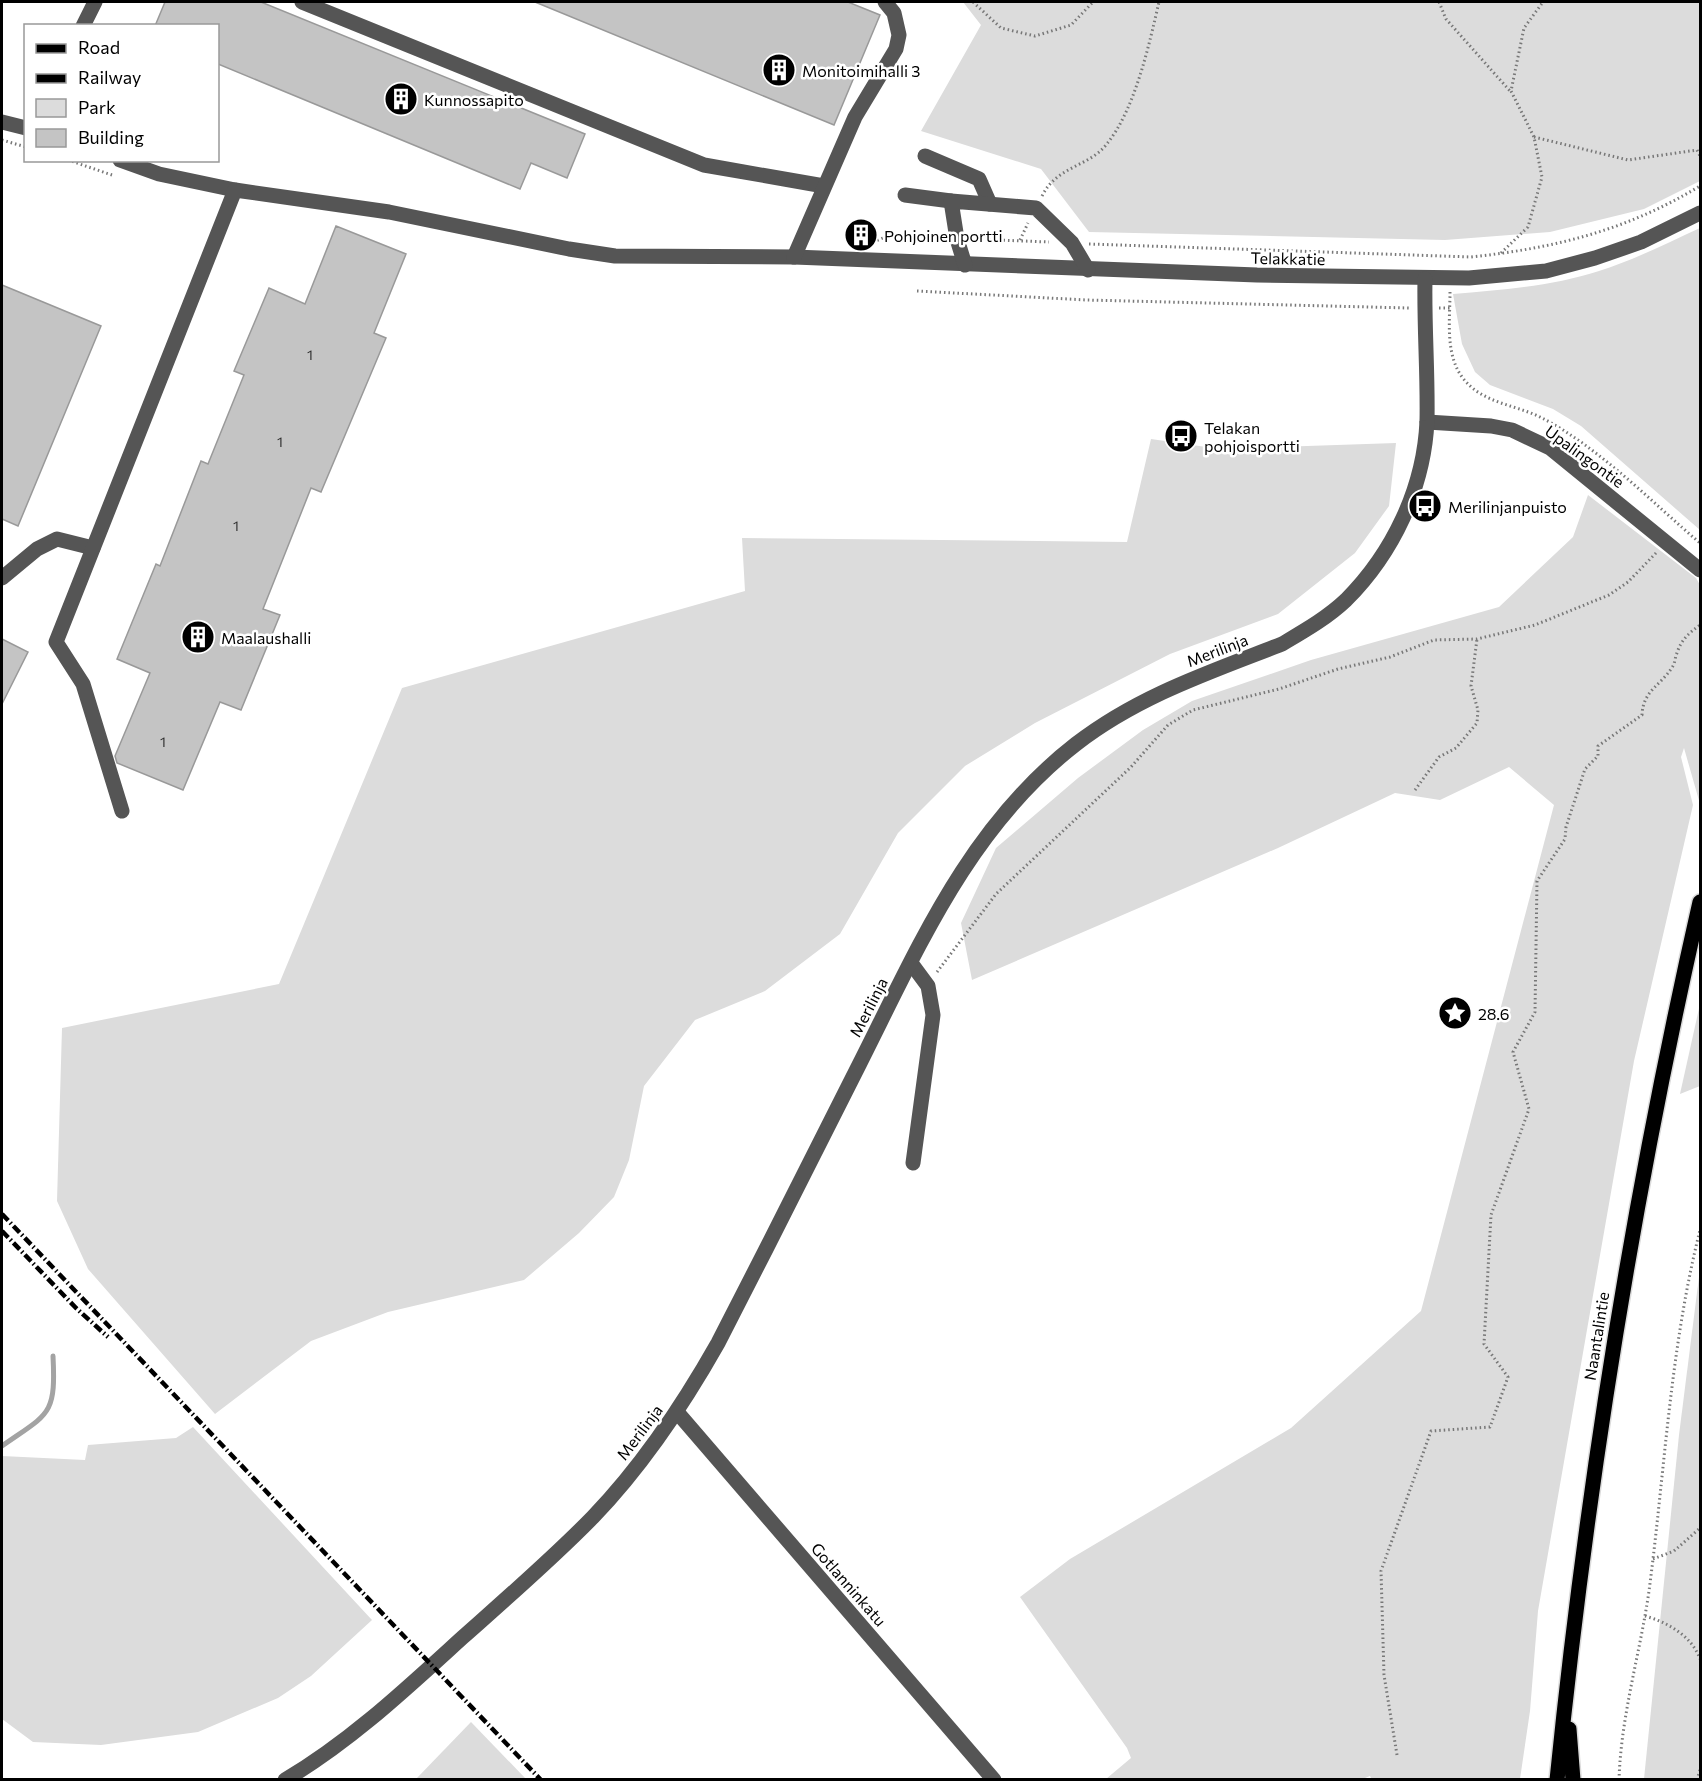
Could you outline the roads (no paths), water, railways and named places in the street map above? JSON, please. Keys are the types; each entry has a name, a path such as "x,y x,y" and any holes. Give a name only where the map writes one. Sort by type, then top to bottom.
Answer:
{"main road":[{"name":"Naantalintie","path":"1557,1779 1591,1489 1623,1283 1701,902"},
{"path":"1566,1690 1573,1779"}],"street":[{"path":"84,24 94,2"},
{"path":"302,2 704,165 824,186"},
{"path":"794,257 855,117 896,49 899,35 894,13 885,2"},
{"path":"2,122 24,128"},
{"path":"925,156 980,179 990,204"},
{"name":"Telakkatie","path":"126,162 159,174 235,190 389,212 569,249 615,256 794,257 864,253 965,265 1425,279 1546,271 1585,261 1641,242 1701,213"},
{"path":"122,811 83,684 56,642 235,190"},
{"path":"905,195 1036,208 1072,243 1088,270"},
{"path":"951,201 957,238 965,265"},
{"name":"Merilinja","path":"285,1779 315,1762 369,1720 550,1558 602,1507 677,1412 718,1343 911,963 962,868 1022,792 1076,744 1141,700 1282,644 1322,620 1345,601 1379,561 1402,521 1415,486 1427,422 1425,279"},
{"name":"Upalingontie","path":"1427,422 1491,426 1529,437 1580,470 1701,570"},
{"path":"2,578 37,549 57,539 93,548"},
{"path":"911,963 928,986 933,1015 913,1163"},
{"name":"Gotlanninkatu","path":"677,1412 994,1779"}],"waterway":[{"path":"2,1446 40,1419 46,1411 53,1391 53,1356"}],"railway":[{"path":"2,1214 541,1780"},
{"path":"2,1231 76,1308 108,1337"}],"place":[{"name":"Monitoimihalli 3","path":"779,70"},
{"name":"Kunnossapito","path":"401,99"},
{"name":"Pohjoinen portti","path":"861,235"},
{"name":"Telakan pohjoisportti","path":"1181,436"},
{"name":"Merilinjanpuisto","path":"1425,506"},
{"name":"Maalaushalli","path":"198,637"},
{"name":"28.6","path":"1455,1013"}]}
